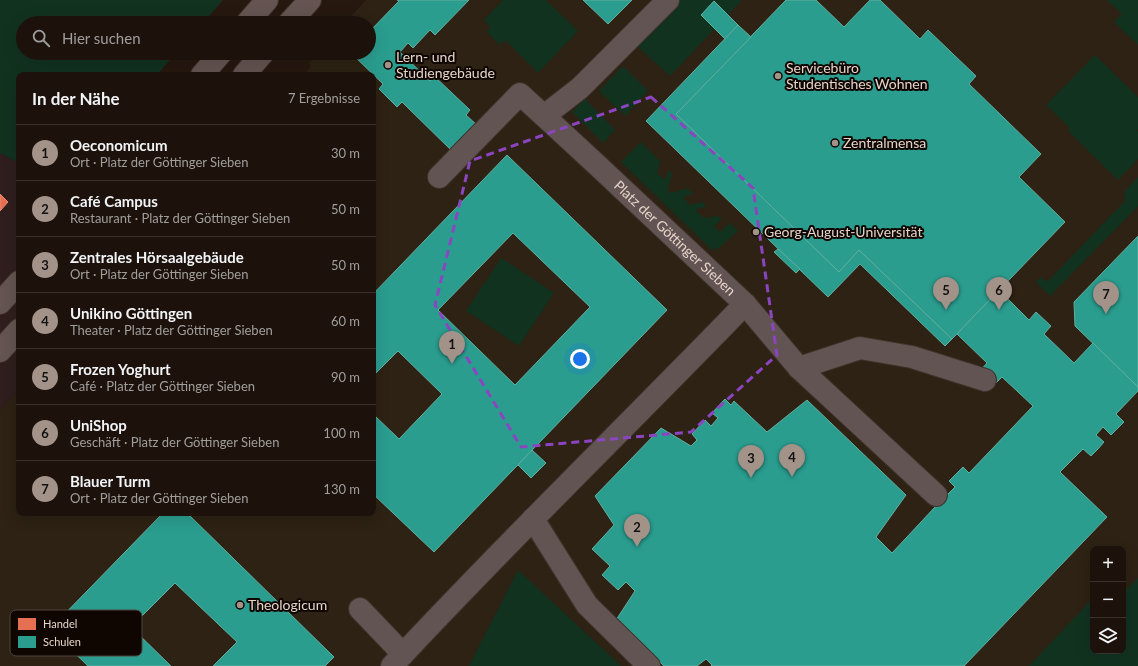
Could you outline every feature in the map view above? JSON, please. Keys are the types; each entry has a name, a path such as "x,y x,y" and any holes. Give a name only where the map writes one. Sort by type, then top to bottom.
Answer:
{"main road":[{"path":"253,16 267,0"},
{"path":"295,16 310,0"},
{"path":"205,72 215,60"},
{"path":"247,72 257,60"},
{"path":"0,303 16,285"},
{"path":"0,352 16,333"}],"street":[{"path":"544,116 580,88 668,0"},
{"name":"Platz der Göttinger Sieben","path":"439,177 520,94 744,304 799,368 936,495"},
{"path":"360,609 398,660 533,519 664,388 744,304"},
{"path":"799,368 860,348 912,356 985,380"},
{"path":"533,519 587,605 649,666"}],"highlighted area":[{"path":"651,97 753,188 777,355 691,432 521,447 435,305 470,161"}],"shaded area":[{"name":"Georg-August-Universität","path":"366,0 1138,0 1138,666 0,666 0,410 16,393 16,516 376,516 376,72 306,72 311,66 309,63 311,60 376,60 376,16 351,16"},
{"path":"0,153 16,161 16,393 0,410"}],"green space":[{"path":"0,0 223,0 209,16 16,16 16,60 170,60 160,72 16,72 16,161 0,153"},
{"path":"503,0 546,0 578,31 538,73 505,40 500,45 487,32 490,27 484,20"},
{"path":"679,0 742,0 670,76 636,45"},
{"path":"1107,0 1138,0 1138,45 1114,22 1122,14"},
{"path":"1095,55 1138,97 1138,159 1118,180 1068,131 1070,128 1046,105"},
{"path":"623,66 648,91 625,116 599,91"},
{"path":"585,99 615,130 603,143 572,112"},
{"path":"641,142 660,161 657,173 665,180 668,170 672,173 668,190 670,193 688,188 693,194 683,197 690,205 702,202 707,206 695,210 704,218 718,216 722,219 714,226 720,232 730,223 738,231 719,248 712,250 621,162"},
{"path":"1138,177 1138,206 1050,296 1036,282 1041,277 1047,282 1125,201 1124,192"},
{"path":"501,258 554,293 519,346 466,311"},
{"path":"518,570 621,666 469,666"},
{"path":"1138,578 1138,666 1029,666 1090,601 1090,654 1126,654 1126,588 1127,589"}],"building: Handel":[{"path":"0,194 8,202 0,211"}],"building: Schulen":[{"name":"Lern- und Studiengebäude","path":"397,0 469,0 435,35 430,30 413,48 408,43 400,52 430,81 434,76 470,110 466,115 478,126 453,152 402,102 397,107 379,89 383,84 376,77 376,72 371,72 358,60 376,60 376,25 399,1"},
{"path":"583,0 632,0 608,24"},
{"path":"786,0 816,0 844,27 870,0 880,0 920,39 928,30 976,76 969,84 1041,154 1019,177 1065,222 952,339 859,250 839,272 676,114"},
{"path":"714,1 738,25 725,39 701,15"},
{"path":"738,25 751,37 676,114 839,272 859,250 952,339 945,346 860,264 828,297 646,121"},
{"path":"507,155 667,310 434,552 376,497 376,417 399,439 442,394 398,351 376,373 376,291","holes":["513,233 590,307 515,385 438,310"]},
{"path":"1138,236 1138,387 1075,326 1074,302"},
{"path":"778,249 800,269 796,273 774,252"},
{"path":"999,290 1029,320 1036,312 1051,326 1044,334 1074,363 1093,343 1138,387 1138,391 1116,414 1124,422 1111,435 1103,427 1096,435 1104,442 1098,449 1091,456 1083,449 1060,472 1107,517 964,666 711,666 712,665 706,659 697,666 664,666 616,620 635,591 626,582 618,590 602,575 610,566 592,549 614,525 595,496 661,428 691,446 697,440 692,434 705,420 711,426 718,418 712,413 725,399 731,405 734,401 767,432 807,400 906,495 876,537 892,553 935,507 930,502 943,488 948,494 955,487 949,481 963,467 969,473 1033,406 1002,377 992,387 978,373 987,363 957,334"},
{"path":"532,450 546,463 531,478 518,465"},
{"name":"Theologicum","path":"160,516 190,516 334,657 325,666 213,666 237,642 175,583 142,616 142,610 69,610"},
{"name":"Theologicum","path":"142,638 171,666 88,666 78,656 142,656"}],"place":[{"name":"Lern- und Studiengebäude","path":"388,65"},
{"name":"Servicebüro Studentisches Wohnen","path":"778,76"},
{"name":"Zentralmensa","path":"835,143"},
{"name":"Georg-August-Universität","path":"756,232"},
{"name":"Frozen Yoghurt","path":"946,310"},
{"name":"UniShop","path":"999,310"},
{"name":"Blauer Turm","path":"1106,314"},
{"name":"Oeconomicum","path":"452,364"},
{"name":"Unikino Göttingen","path":"792,477"},
{"name":"Zentrales Hörsaalgebäude","path":"751,478"},
{"name":"Café Campus","path":"637,547"},
{"name":"Theologicum","path":"240,605"}]}
